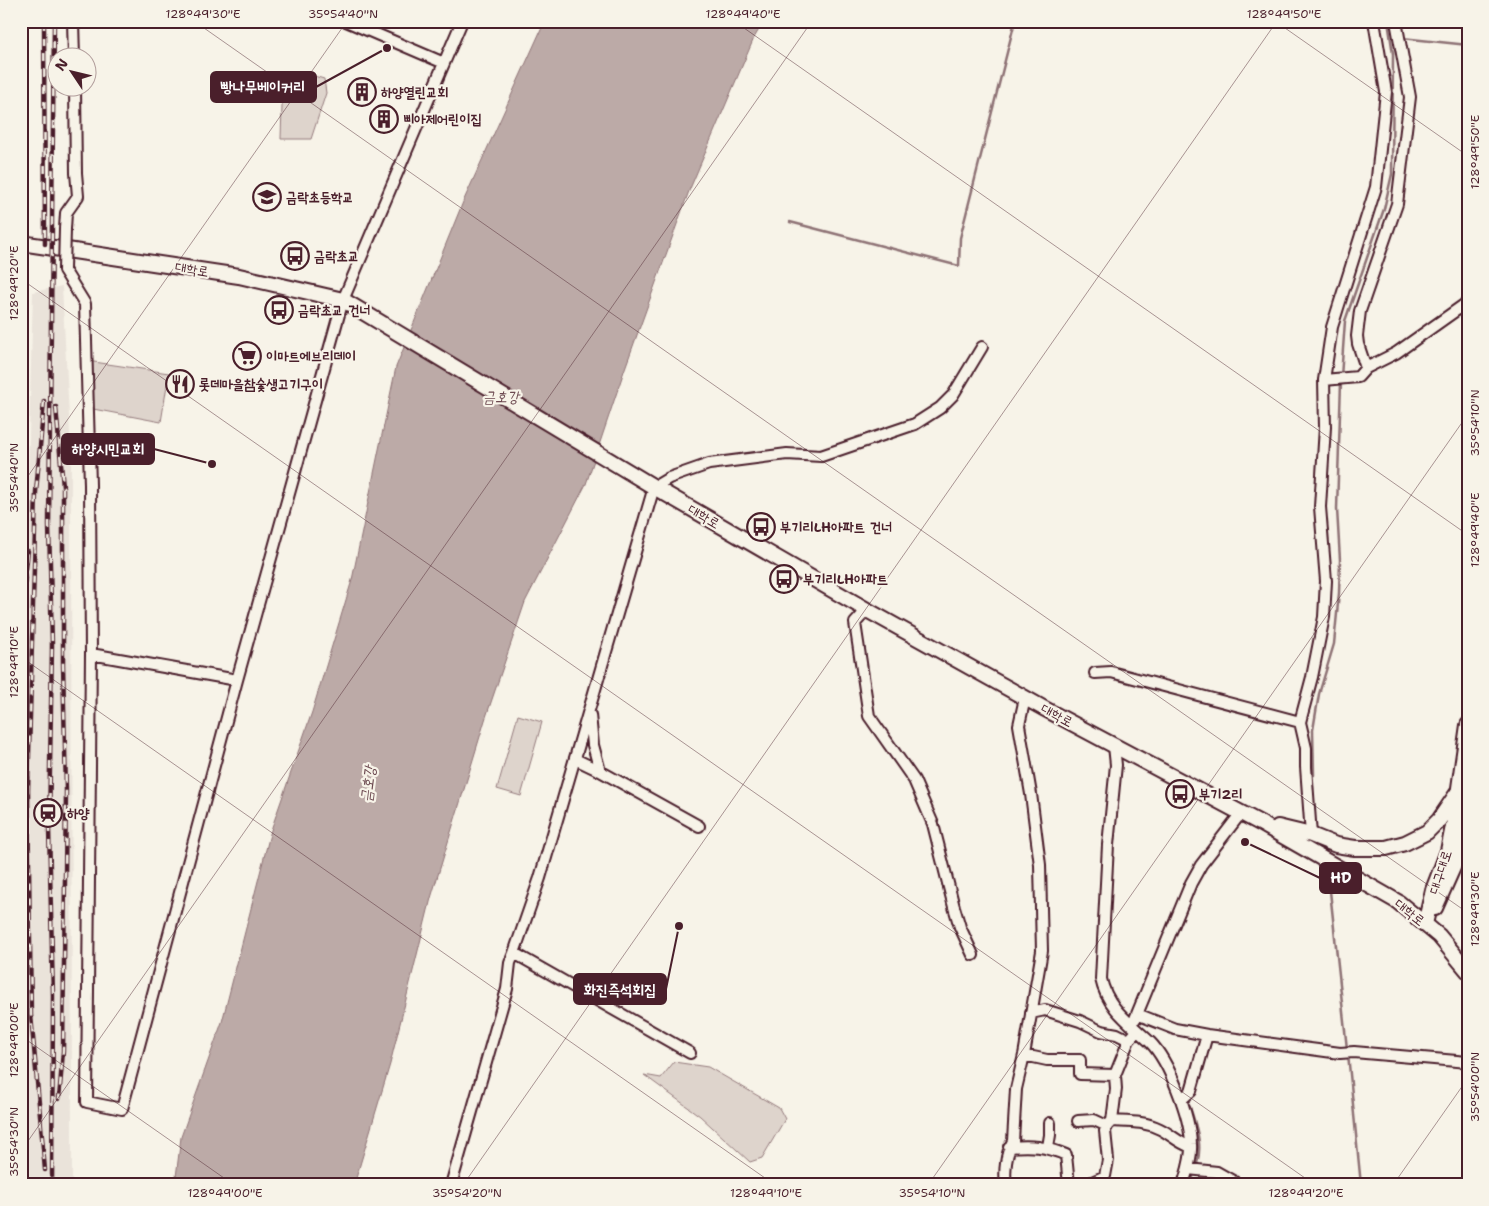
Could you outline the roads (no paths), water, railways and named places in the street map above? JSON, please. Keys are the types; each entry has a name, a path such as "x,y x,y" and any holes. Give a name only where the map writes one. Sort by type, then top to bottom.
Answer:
{"main road":[{"name":"대학로","path":"21,243 240,276 343,300 632,475 867,610 1025,698 1260,823 1398,902 1439,936 1468,971"},
{"name":"대구대로","path":"1425,924 1433,890 1448,851 1468,725"},
{"path":"1260,823 1311,835 1336,845 1355,848 1386,848 1405,844 1426,832 1439,820 1458,792"},
{"name":"대구대로","path":"1425,924 1442,894 1455,863 1468,807"}],"street":[{"path":"74,21 74,48"},
{"path":"346,21 444,63"},
{"path":"75,98 78,196 66,212 64,270 85,304 90,485 91,654 86,1102 122,1109 237,680 343,300 462,21"},
{"path":"1311,835 1306,748 1300,722 1312,677 1324,617 1326,581 1320,507 1325,428 1333,379 1332,327 1376,187 1386,92 1374,21"},
{"path":"1366,368 1357,336 1360,311 1397,204 1410,97 1396,21"},
{"path":"1333,379 1358,377 1366,368 1396,353 1468,302"},
{"path":"451,1185 507,989 510,962 540,878 654,488 669,478 709,464 787,454 821,456 915,424 940,408 953,395 982,347"},
{"path":"867,610 855,623 869,716 914,780 933,824 954,908 973,955"},
{"path":"91,654 237,680"},
{"path":"1095,673 1111,672 1300,722"},
{"path":"1006,1185 1005,1176 1009,1147 1013,1141 1016,1089 1024,1055 1042,951 1040,865 1031,794 1019,725 1025,698"},
{"path":"589,710 593,745 600,771"},
{"path":"1114,746 1116,766 1108,845 1101,980 1103,989 1117,1012 1151,1043 1163,1059 1182,1100 1191,1147 1190,1160 1183,1185"},
{"path":"575,759 699,826"},
{"path":"1090,1185 1092,1182 1106,1176 1108,1160 1105,1132 1110,1123 1116,1089 1115,1075 1135,1029 1137,1014 1191,883 1201,865 1241,813"},
{"path":"514,953 690,1053"},
{"path":"1031,1013 1045,1010 1130,1040"},
{"path":"1137,1014 1175,1029 1207,1035 1347,1053 1468,1062"},
{"path":"1182,1100 1191,1091 1207,1035"},
{"path":"1024,1055 1047,1060 1080,1060 1080,1074 1115,1075"},
{"path":"1078,1121 1094,1120 1110,1123 1138,1121 1160,1129 1178,1142 1191,1147"},
{"path":"1048,1147 1050,1123"},
{"path":"1009,1147 1030,1145 1048,1147 1066,1155 1069,1185"},
{"path":"1188,1169 1217,1172 1240,1185"}],"water":[{"name":"금호강","path":"545,21 764,21 754,38 689,191 624,371 586,484 525,602 485,720 431,898 390,1064 354,1185 175,1185 181,1137 222,1022 271,830 312,712 352,580 396,367 463,202"}],"waterway":[{"path":"790,222 959,266 960,238 1015,21"},
{"path":"1341,377 1345,321 1384,209 1392,174 1393,54 1388,21"},
{"path":"1402,38 1468,45"},
{"path":"1314,775 1313,730 1319,694 1334,644 1339,593 1340,560 1337,509 1341,382"},
{"path":"1330,891 1347,1049"},
{"path":"1348,1054 1361,1185"},
{"path":"1190,1107 1199,1142 1197,1164"},
{"path":"1190,1185 1193,1177"}],"railway":[{"path":"44,21 45,244"},
{"path":"52,1185 53,996 49,828 52,645 49,525 54,21"},
{"path":"44,401 36,492 28,791 31,1015 45,1170"},
{"path":"56,407 63,487 63,664 66,790 63,1051 59,1099"},
{"path":"21,641 21,612 28,551"}],"place":[{"name":"빵나무베이커리","path":"387,48"},
{"name":"하양열린교회","path":"362,92"},
{"name":"삐아제어린이집","path":"384,119"},
{"name":"금락초등학교","path":"267,197"},
{"name":"금락초교","path":"295,256"},
{"name":"금락초교 건너","path":"279,310"},
{"name":"이마트에브리데이","path":"247,356"},
{"name":"롯데마을참숯생고기구이","path":"180,384"},
{"name":"하양시민교회","path":"212,464"},
{"name":"부기리LH아파트 건너","path":"761,527"},
{"name":"부기리LH아파트","path":"784,579"},
{"name":"부기2리","path":"1180,794"},
{"name":"하양","path":"48,813"},
{"name":"HD","path":"1245,842"},
{"name":"화진즉석회집","path":"679,926"}]}
